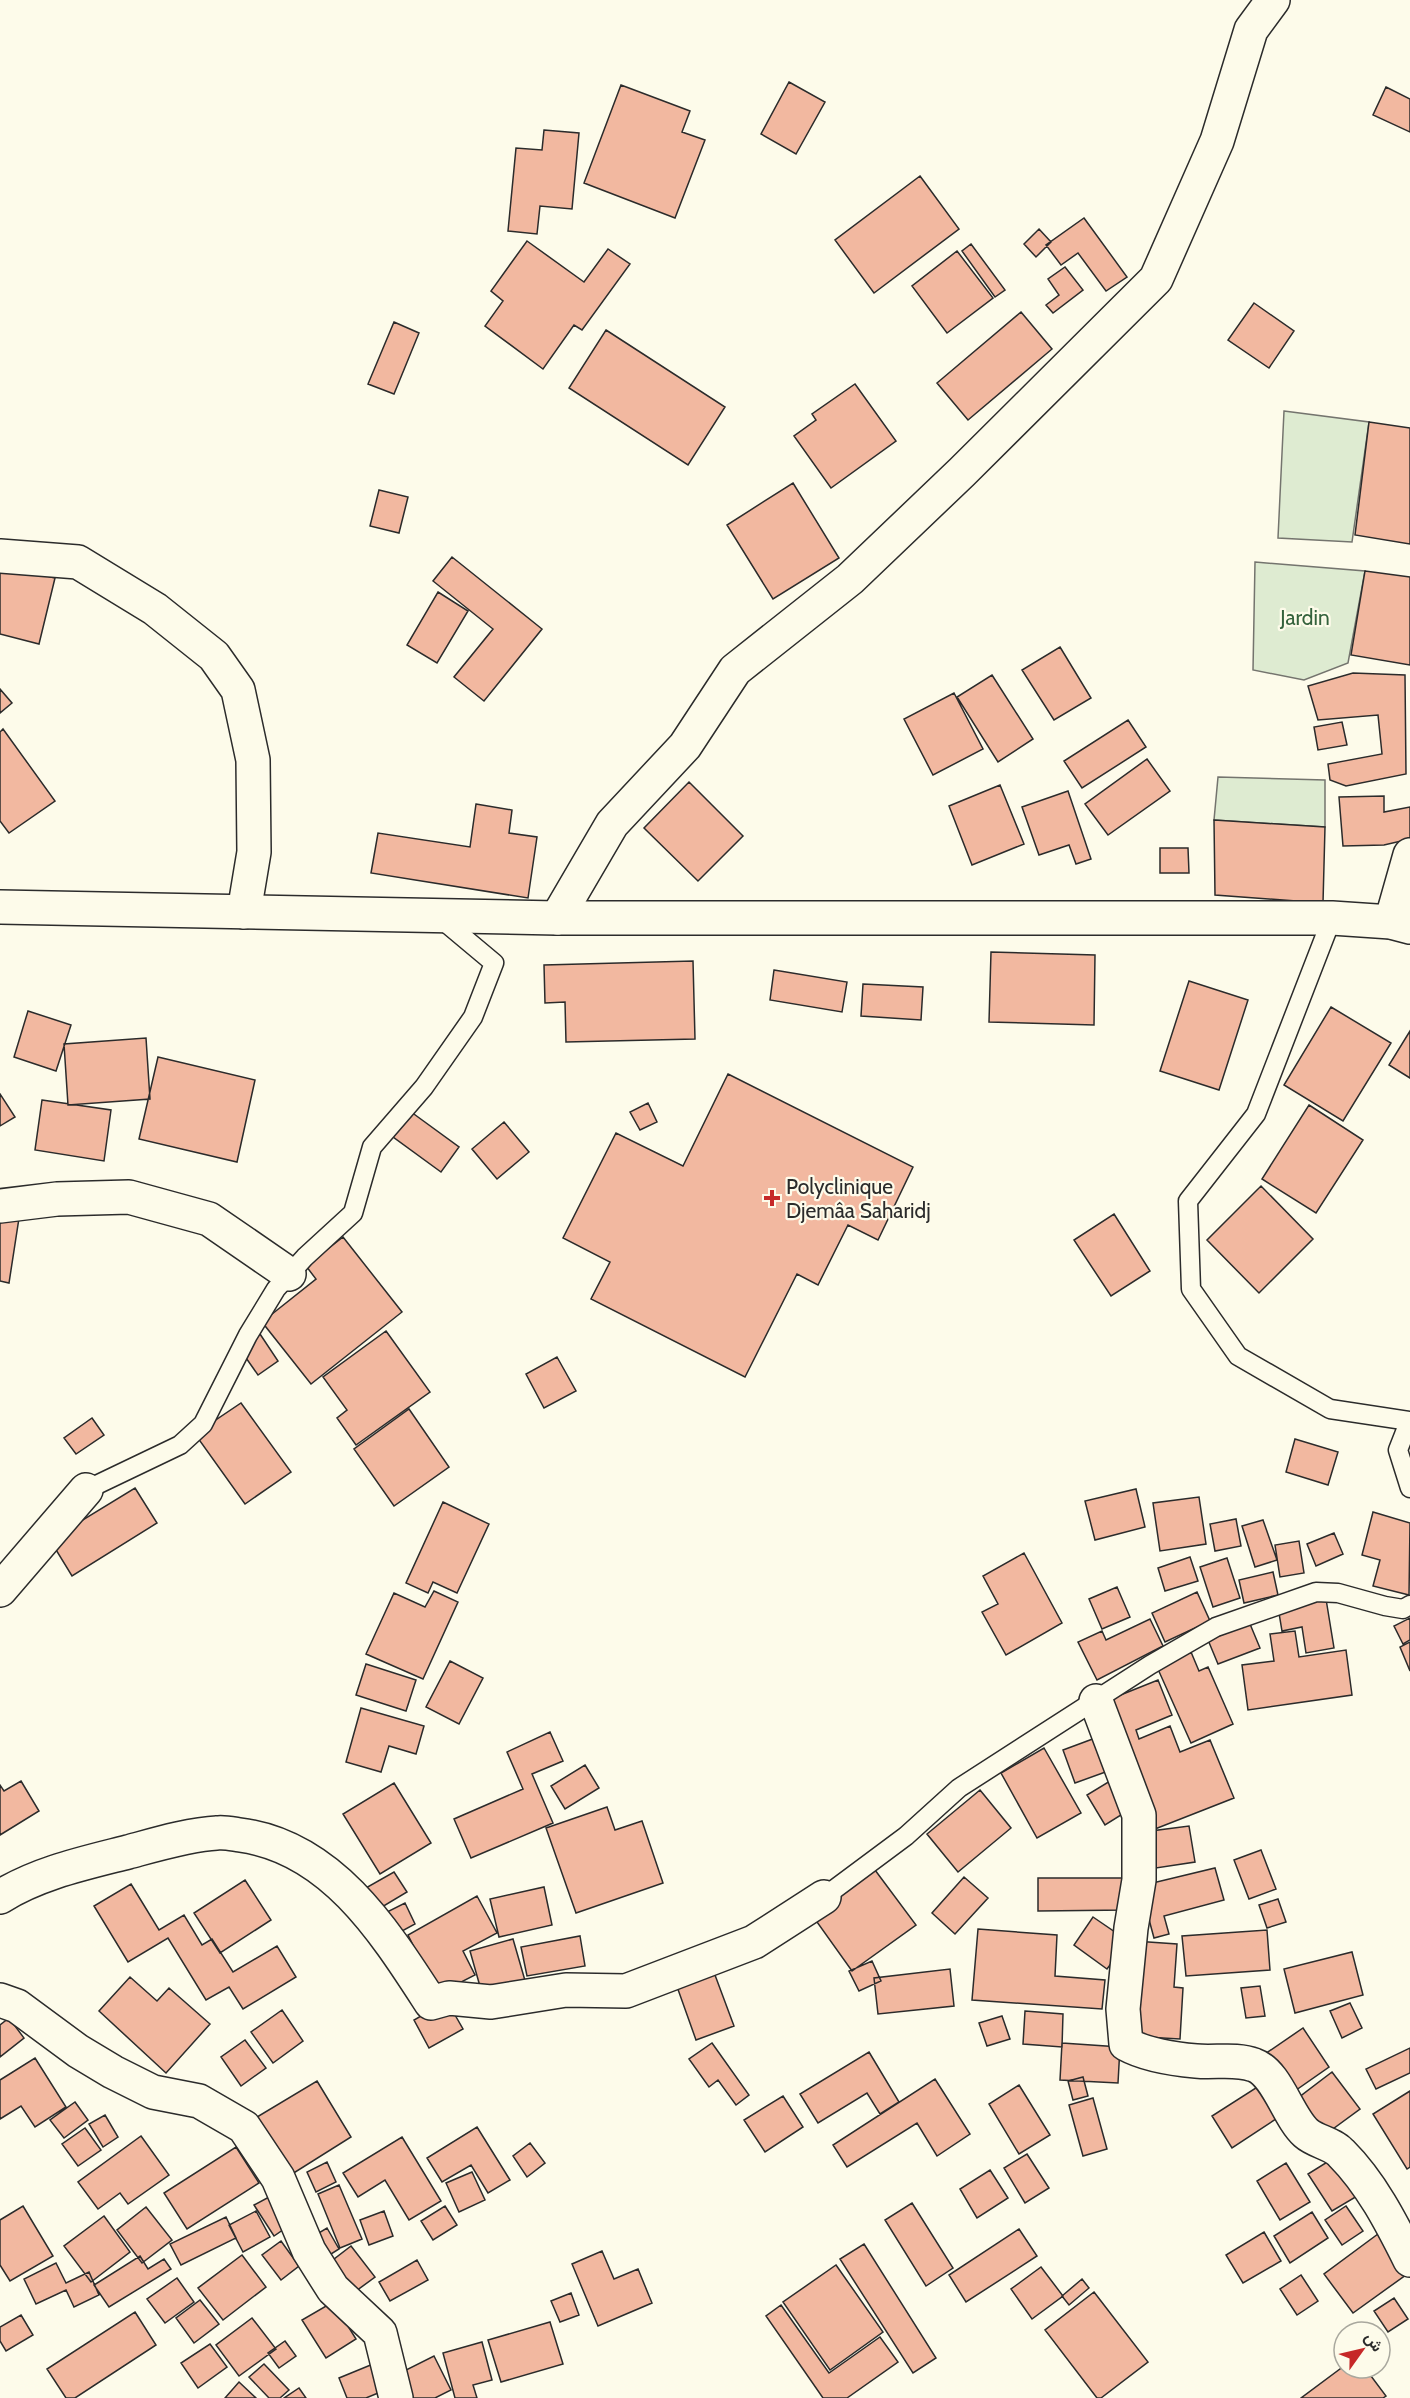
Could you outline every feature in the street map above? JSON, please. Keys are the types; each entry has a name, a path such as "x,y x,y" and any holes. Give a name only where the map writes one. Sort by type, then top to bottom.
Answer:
{"street":[{"path":"557,918 612,824 685,746 735,670 850,579 962,472 1156,279 1217,141 1251,30 1273,0"},
{"path":"0,556 78,562 155,609 214,656 238,690 254,760 254,852 244,912"},
{"path":"0,907 557,918 1332,918 1400,924 1410,855"},
{"path":"0,1206 57,1199 129,1197 209,1219 289,1274"},
{"path":"0,1590 87,1490"},
{"path":"1096,1701 1139,1815 1139,1880 1131,1928 1123,2009 1126,2044 1139,2051 1196,2061 1239,2061 1257,2065 1270,2079 1305,2133 1340,2151 1351,2164 1387,2213 1410,2260"},
{"path":"0,1897 21,1884 92,1861 154,1845 218,1833 265,1839 310,1859 340,1883 396,1949 431,2003 449,1998 491,2002 566,1990 626,1991 754,1942 824,1897"},
{"path":"0,2000 17,2006 78,2051 113,2072 153,2092 199,2101 244,2127 278,2178 309,2251 333,2289 381,2333 396,2398"}],"lane":[{"path":"87,1490 180,1445 203,1424 248,1335 276,1289 353,1213 372,1147 424,1087 474,1017 494,963 438,915"},
{"path":"1332,918 1256,1114 1188,1201 1191,1289 1238,1356 1330,1409 1409,1422 1398,1450 1410,1488"},
{"path":"824,1897 906,1836 959,1788 1150,1665 1216,1627 1316,1592 1338,1593 1403,1609 1410,1605"}],"green space":[{"path":"1284,411 1369,422 1352,542 1278,538"},
{"name":"Jardin","path":"1255,562 1365,571 1348,663 1304,680 1253,670"},
{"path":"1218,777 1325,780 1325,827 1214,820"}],"building":[{"path":"789,82 825,102 796,154 761,134"},
{"path":"621,85 690,111 682,132 705,140 675,218 584,183"},
{"path":"1386,87 1410,99 1410,132 1373,115"},
{"path":"544,130 579,133 572,209 540,206 537,234 508,231 516,148 542,150"},
{"path":"920,176 959,229 874,293 835,240"},
{"path":"1084,218 1127,277 1106,291 1078,253 1061,265 1046,245"},
{"path":"1039,229 1051,242 1036,257 1024,244"},
{"path":"527,241 584,282 608,249 630,264 582,330 574,325 543,369 485,326 503,301 491,291"},
{"path":"971,244 1005,290 995,297 962,251"},
{"path":"957,251 993,298 947,333 912,286"},
{"path":"1065,267 1083,290 1053,313 1046,305 1059,295 1048,279"},
{"path":"1254,303 1294,331 1269,368 1228,340"},
{"path":"1021,312 1052,349 968,420 937,383"},
{"path":"394,322 419,333 394,394 368,384"},
{"path":"606,330 725,407 688,465 569,388"},
{"path":"855,384 896,441 831,488 794,436 816,420 812,414"},
{"path":"1369,422 1410,428 1410,544 1355,535"},
{"path":"793,483 839,558 773,599 727,525"},
{"path":"379,490 408,497 399,533 370,526"},
{"path":"452,557 542,629 484,701 454,677 493,629 433,581"},
{"path":"0,564 55,578 39,644 0,634"},
{"path":"1365,571 1410,577 1410,665 1351,655"},
{"path":"438,592 468,611 437,663 407,645"},
{"path":"1060,647 1091,698 1054,720 1022,670"},
{"path":"1353,673 1405,675 1406,774 1346,786 1330,780 1328,764 1382,754 1378,715 1318,720 1308,686"},
{"path":"992,675 1033,739 998,762 957,697"},
{"path":"0,689 12,703 0,713"},
{"path":"954,693 983,749 933,775 904,719"},
{"path":"1128,720 1146,747 1082,788 1064,761"},
{"path":"1342,722 1347,745 1318,750 1314,727"},
{"path":"3,729 55,801 9,833 0,821 0,732"},
{"path":"1147,759 1170,791 1108,835 1085,804"},
{"path":"689,782 743,836 698,881 644,828"},
{"path":"1000,785 1024,844 972,865 949,806"},
{"path":"1068,791 1091,859 1076,864 1069,845 1039,855 1022,807"},
{"path":"1384,796 1384,812 1410,807 1410,839 1384,845 1343,846 1339,797"},
{"path":"476,804 512,810 509,833 537,837 528,898 371,873 378,833 470,847"},
{"path":"1214,820 1325,827 1323,903 1215,895"},
{"path":"1160,848 1188,848 1189,873 1160,873"},
{"path":"991,952 1095,955 1094,1025 989,1022"},
{"path":"693,961 695,1039 566,1042 565,1002 545,1003 544,965"},
{"path":"774,970 847,982 842,1012 770,1000"},
{"path":"1189,981 1248,1000 1219,1090 1160,1071"},
{"path":"863,984 923,987 921,1020 861,1016"},
{"path":"1331,1007 1391,1043 1343,1121 1284,1085"},
{"path":"28,1011 71,1025 56,1071 14,1057"},
{"path":"1410,1031 1410,1078 1389,1065"},
{"path":"146,1038 150,1099 68,1105 64,1044"},
{"path":"158,1057 255,1080 237,1162 139,1139"},
{"path":"728,1074 913,1167 878,1240 848,1225 818,1285 797,1274 745,1377 591,1299 610,1262 563,1238 616,1133 683,1166"},
{"path":"0,1094 15,1117 0,1126"},
{"path":"42,1100 111,1110 104,1161 35,1150"},
{"path":"648,1103 657,1122 640,1130 630,1112"},
{"path":"1309,1105 1363,1140 1316,1213 1262,1179"},
{"path":"407,1109 459,1147 441,1172 389,1134"},
{"path":"504,1122 529,1152 497,1179 472,1149"},
{"path":"1261,1186 1313,1239 1259,1293 1207,1240"},
{"path":"1114,1214 1150,1271 1111,1296 1074,1240"},
{"path":"0,1215 19,1218 9,1283 0,1281"},
{"path":"343,1237 402,1312 311,1384 262,1322 316,1279 306,1266"},
{"path":"386,1331 430,1392 356,1445 337,1418 347,1410 323,1377"},
{"path":"260,1334 278,1361 258,1375 239,1348"},
{"path":"557,1357 576,1391 544,1408 526,1374"},
{"path":"241,1403 291,1472 245,1504 195,1434"},
{"path":"409,1409 449,1467 394,1506 354,1449"},
{"path":"92,1418 104,1435 76,1454 64,1438"},
{"path":"1295,1439 1338,1452 1328,1485 1286,1472"},
{"path":"135,1488 157,1523 72,1576 50,1540"},
{"path":"1136,1489 1145,1527 1095,1540 1085,1501"},
{"path":"1199,1497 1206,1544 1160,1551 1153,1503"},
{"path":"443,1502 489,1524 457,1593 433,1582 428,1593 406,1583"},
{"path":"1373,1512 1410,1523 1409,1595 1373,1586 1380,1560 1362,1555"},
{"path":"1236,1519 1241,1546 1215,1551 1210,1524"},
{"path":"1263,1520 1277,1560 1255,1567 1242,1526"},
{"path":"1334,1533 1343,1554 1316,1566 1307,1544"},
{"path":"1299,1541 1304,1573 1280,1577 1275,1545"},
{"path":"1024,1553 1062,1623 1006,1655 982,1612 998,1604 983,1576"},
{"path":"1190,1557 1198,1581 1165,1591 1158,1568"},
{"path":"1227,1558 1240,1598 1213,1607 1200,1567"},
{"path":"1273,1572 1278,1595 1244,1603 1239,1580"},
{"path":"1117,1587 1130,1617 1102,1629 1089,1599"},
{"path":"434,1591 458,1602 423,1679 366,1654 394,1593 425,1607"},
{"path":"1197,1592 1210,1621 1165,1642 1152,1613"},
{"path":"1326,1599 1334,1648 1306,1653 1302,1627 1282,1631 1278,1607"},
{"path":"1410,1618 1410,1640 1403,1644 1394,1626"},
{"path":"1150,1619 1163,1646 1097,1680 1078,1642 1102,1631 1106,1640"},
{"path":"1250,1624 1260,1648 1218,1664 1208,1640"},
{"path":"1295,1631 1299,1657 1346,1650 1352,1695 1248,1710 1242,1665 1274,1661 1270,1634"},
{"path":"1410,1642 1410,1671 1400,1647"},
{"path":"1191,1652 1199,1671 1208,1667 1233,1724 1191,1743 1157,1667"},
{"path":"450,1661 483,1678 459,1724 426,1707"},
{"path":"366,1664 416,1680 406,1711 356,1695"},
{"path":"1158,1680 1172,1715 1136,1730 1139,1739 1170,1726 1180,1752 1210,1740 1234,1798 1155,1829 1103,1702"},
{"path":"361,1708 424,1726 416,1754 389,1746 381,1772 346,1762"},
{"path":"550,1732 563,1761 532,1774 553,1823 471,1858 454,1819 523,1789 507,1752"},
{"path":"1098,1737 1111,1770 1075,1783 1063,1750"},
{"path":"1044,1748 1081,1813 1037,1838 1001,1773"},
{"path":"585,1765 599,1788 565,1809 551,1786"},
{"path":"21,1781 39,1811 0,1835 0,1785 4,1791"},
{"path":"1110,1781 1129,1810 1105,1825 1087,1795"},
{"path":"394,1783 431,1843 380,1874 343,1814"},
{"path":"980,1790 1011,1828 958,1872 927,1834"},
{"path":"607,1807 615,1830 642,1821 663,1883 576,1913 546,1828"},
{"path":"1189,1826 1195,1862 1156,1868 1151,1831"},
{"path":"1261,1850 1276,1889 1249,1899 1234,1860"},
{"path":"1215,1868 1224,1900 1164,1916 1169,1934 1154,1938 1140,1886"},
{"path":"875,1870 916,1925 852,1971 812,1915"},
{"path":"394,1872 407,1892 377,1910 364,1889"},
{"path":"964,1877 988,1898 955,1934 932,1913"},
{"path":"1038,1878 1127,1878 1127,1910 1038,1911"},
{"path":"245,1880 271,1920 220,1953 194,1913"},
{"path":"131,1884 159,1930 184,1915 202,1945 212,1939 233,1972 277,1946 296,1977 243,2009 229,1987 206,2000 168,1938 128,1962 94,1906"},
{"path":"544,1887 552,1925 499,1937 490,1899"},
{"path":"477,1896 497,1933 463,1951 475,1975 432,1997 425,1969 408,1935"},
{"path":"1278,1899 1286,1922 1267,1928 1259,1905"},
{"path":"405,1903 415,1924 393,1936 383,1914"},
{"path":"1093,1917 1128,1941 1107,1969 1074,1945"},
{"path":"978,1929 1057,1935 1055,1976 1105,1980 1102,2009 972,2000"},
{"path":"1267,1930 1270,1970 1186,1976 1182,1936"},
{"path":"580,1936 585,1966 527,1976 521,1947"},
{"path":"513,1939 526,1984 483,1997 470,1951"},
{"path":"1134,1941 1177,1944 1174,1987 1183,1988 1180,2039 1128,2036"},
{"path":"1352,1952 1363,1995 1295,2013 1284,1969"},
{"path":"872,1961 881,1981 859,1991 849,1971"},
{"path":"712,1967 734,2026 696,2040 675,1981"},
{"path":"950,1969 954,2006 878,2014 874,1978"},
{"path":"130,1977 157,2001 169,1988 210,2024 166,2073 99,2011"},
{"path":"1260,1986 1265,2016 1246,2018 1241,1988"},
{"path":"447,2001 463,2029 429,2048 414,2020"},
{"path":"1350,2003 1362,2028 1342,2038 1330,2011"},
{"path":"282,2010 303,2041 273,2063 251,2032"},
{"path":"1025,2011 1063,2014 1062,2047 1023,2044"},
{"path":"1002,2016 1010,2039 987,2046 979,2023"},
{"path":"9,2018 24,2038 0,2057 0,2025"},
{"path":"1303,2028 1329,2067 1289,2095 1262,2056"},
{"path":"245,2040 266,2068 241,2086 221,2057"},
{"path":"712,2043 749,2095 736,2105 718,2080 709,2087 689,2059"},
{"path":"1062,2043 1120,2047 1118,2083 1060,2080"},
{"path":"1410,2048 1410,2073 1376,2089 1366,2069"},
{"path":"869,2052 899,2102 880,2114 867,2093 818,2123 800,2094"},
{"path":"35,2058 66,2107 35,2127 21,2106 0,2119 0,2080"},
{"path":"1332,2072 1360,2109 1326,2134 1298,2098"},
{"path":"1083,2077 1088,2096 1073,2100 1068,2081"},
{"path":"935,2079 970,2134 937,2156 917,2123 847,2167 833,2145"},
{"path":"317,2081 351,2137 281,2181 273,2142 257,2117"},
{"path":"1262,2084 1282,2115 1232,2148 1212,2116"},
{"path":"1019,2085 1050,2135 1019,2154 989,2104"},
{"path":"1410,2091 1410,2167 1407,2169 1373,2114"},
{"path":"783,2096 803,2127 765,2152 744,2120"},
{"path":"1093,2098 1107,2149 1083,2156 1069,2105"},
{"path":"75,2102 88,2120 64,2138 50,2120"},
{"path":"105,2115 118,2137 103,2147 89,2124"},
{"path":"477,2127 510,2180 488,2193 471,2165 442,2182 427,2158"},
{"path":"85,2128 101,2150 78,2166 62,2144"},
{"path":"141,2136 169,2175 128,2204 120,2193 98,2209 78,2182"},
{"path":"402,2137 441,2201 409,2220 385,2180 358,2197 343,2173"},
{"path":"530,2143 545,2163 527,2177 513,2156"},
{"path":"236,2147 259,2183 187,2229 164,2193"},
{"path":"1027,2154 1049,2188 1025,2203 1004,2168"},
{"path":"1340,2154 1364,2192 1332,2211 1308,2174"},
{"path":"327,2162 336,2182 316,2192 307,2172"},
{"path":"1286,2163 1310,2202 1280,2220 1257,2181"},
{"path":"990,2170 1008,2198 977,2218 960,2189"},
{"path":"472,2172 485,2200 459,2212 446,2183"},
{"path":"339,2185 362,2239 340,2248 318,2194"},
{"path":"269,2197 287,2227 274,2236 254,2205"},
{"path":"912,2203 953,2268 926,2286 885,2220"},
{"path":"23,2206 53,2256 10,2281 0,2265 0,2220"},
{"path":"445,2206 457,2225 433,2240 421,2221"},
{"path":"1346,2206 1363,2231 1342,2245 1325,2220"},
{"path":"146,2207 172,2240 142,2263 117,2230"},
{"path":"256,2211 270,2237 243,2252 229,2225"},
{"path":"384,2211 393,2236 369,2245 360,2220"},
{"path":"1312,2212 1328,2238 1290,2263 1274,2236"},
{"path":"104,2216 130,2252 91,2282 64,2246"},
{"path":"226,2217 236,2238 181,2265 170,2244"},
{"path":"327,2228 339,2249 320,2261 307,2240"},
{"path":"1019,2229 1037,2256 966,2302 949,2275"},
{"path":"1382,2231 1410,2272 1353,2313 1324,2274"},
{"path":"1264,2232 1281,2261 1243,2283 1226,2255"},
{"path":"281,2241 299,2266 281,2280 262,2255"},
{"path":"864,2244 936,2358 913,2373 840,2259"},
{"path":"351,2246 375,2277 352,2294 329,2263"},
{"path":"602,2251 614,2279 638,2269 652,2303 598,2326 572,2264"},
{"path":"242,2255 266,2287 223,2320 198,2288"},
{"path":"140,2256 148,2269 164,2259 171,2269 109,2307 94,2285"},
{"path":"417,2260 428,2280 390,2301 379,2282"},
{"path":"56,2263 66,2283 89,2272 99,2295 74,2307 66,2290 36,2304 24,2279"},
{"path":"836,2265 883,2332 830,2370 783,2302"},
{"path":"1041,2267 1063,2296 1032,2319 1011,2289"},
{"path":"1301,2275 1318,2301 1297,2315 1280,2289"},
{"path":"177,2278 194,2302 165,2323 147,2299"},
{"path":"1082,2279 1089,2288 1069,2305 1062,2296"},
{"path":"1094,2292 1148,2362 1101,2398 1097,2398 1045,2330"},
{"path":"571,2293 579,2315 560,2322 551,2301"},
{"path":"1394,2298 1408,2319 1392,2329 1392,2320 1380,2320 1374,2311"},
{"path":"200,2300 219,2324 194,2343 176,2318"},
{"path":"333,2302 356,2339 326,2358 302,2320"},
{"path":"781,2305 829,2373 880,2337 898,2362 847,2398 823,2398 766,2316"},
{"path":"135,2312 156,2345 75,2398 66,2398 47,2369"},
{"path":"21,2315 33,2335 6,2351 0,2341 0,2327"},
{"path":"252,2318 276,2349 239,2376 216,2345"},
{"path":"550,2322 563,2364 501,2382 488,2340"},
{"path":"285,2341 296,2356 279,2368 268,2353"},
{"path":"482,2342 492,2380 473,2385 477,2398 455,2398 443,2353"},
{"path":"210,2344 227,2367 198,2388 181,2363"},
{"path":"434,2356 451,2390 435,2398 412,2398 400,2373"},
{"path":"264,2364 289,2390 280,2398 269,2398 249,2377"},
{"path":"373,2364 383,2391 366,2398 347,2398 339,2378"},
{"path":"1332,2375 1332,2380 1374,2380 1386,2396 1383,2398 1301,2398"},
{"path":"239,2382 256,2398 225,2398"},
{"path":"299,2388 306,2398 284,2398"}],"place":[{"name":"Polyclinique Djemâa Saharidj","path":"772,1198"}]}
